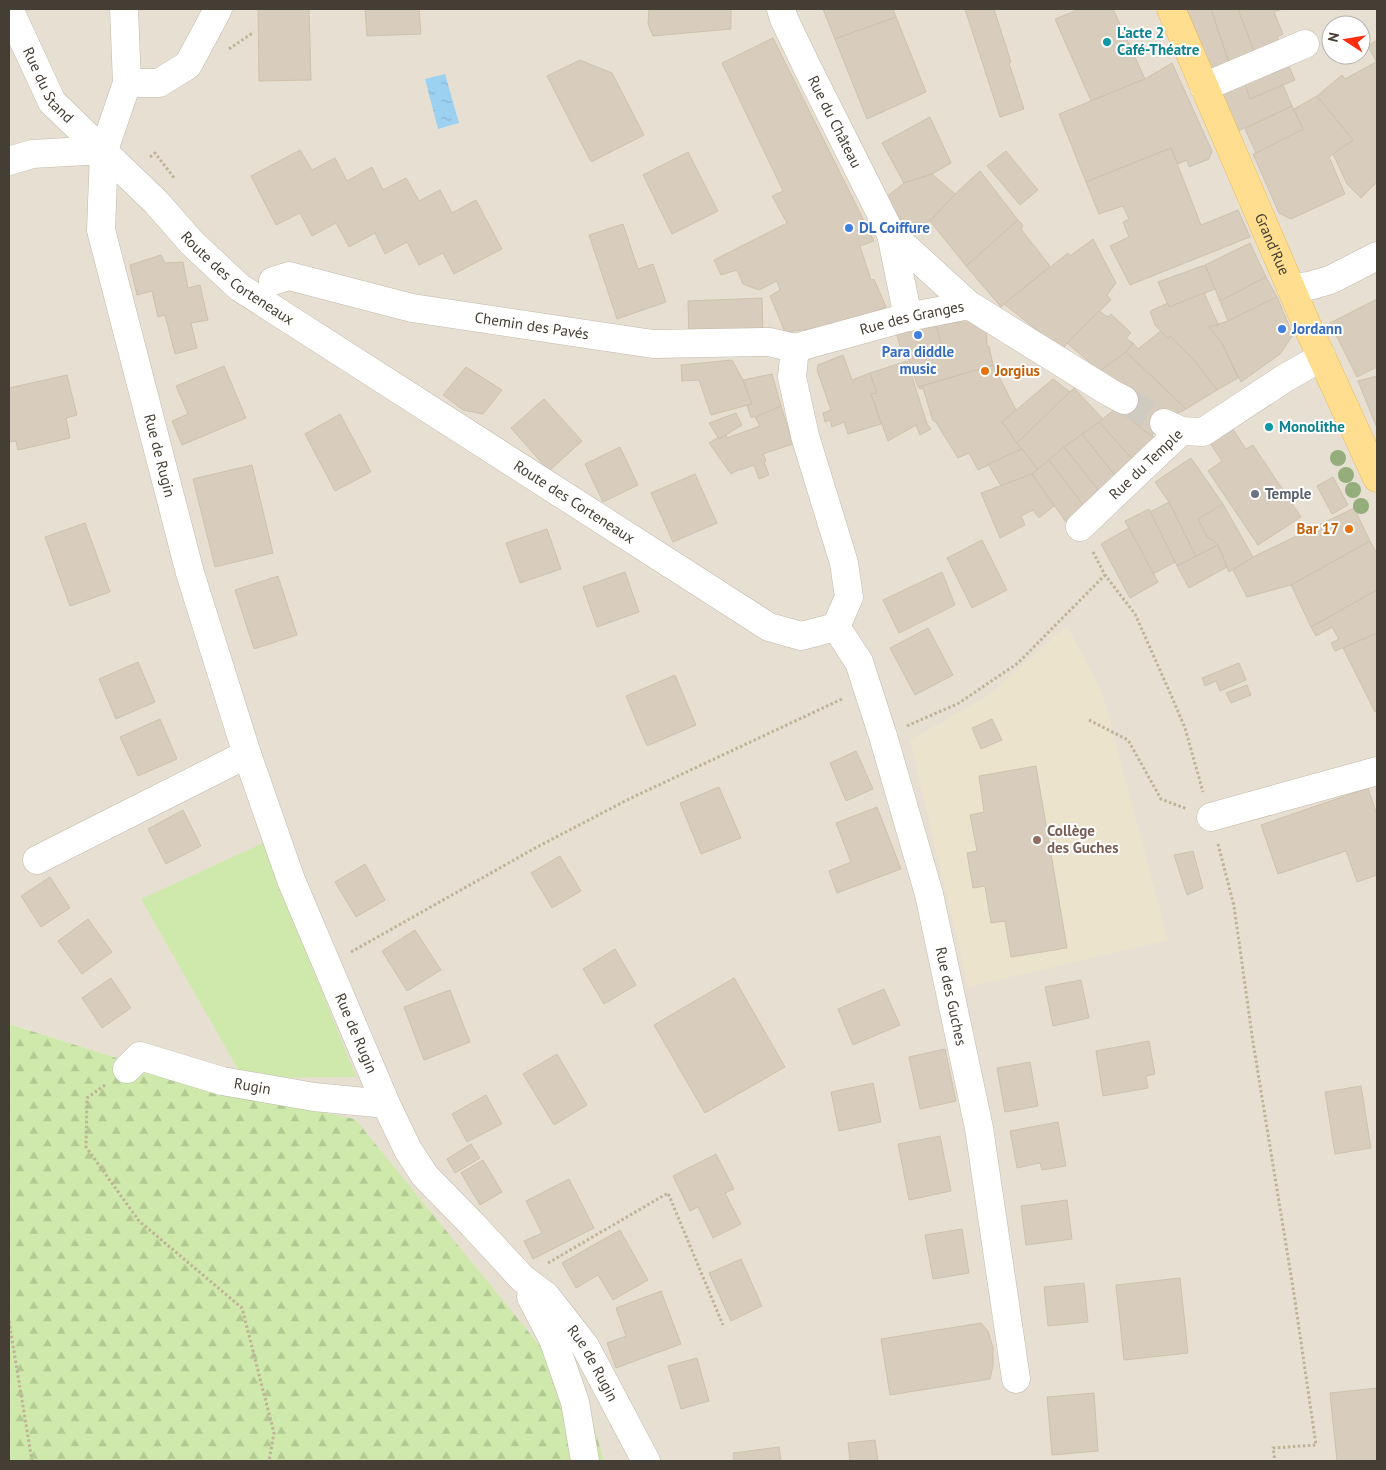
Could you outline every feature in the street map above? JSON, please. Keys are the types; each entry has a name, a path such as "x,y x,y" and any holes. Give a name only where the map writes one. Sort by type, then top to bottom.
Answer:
{"main road":[{"name":"Grand'Rue","path":"1171,9 1291,288 1377,478"}],"street":[{"name":"Rue du Stand","path":"9,9 52,102 104,150"},
{"path":"124,9 127,83 159,84 188,65 218,9"},
{"name":"Rue du Château","path":"781,9 807,67 891,234 908,317"},
{"path":"1204,87 1305,44"},
{"name":"Rue de Rugin","path":"127,83 104,150 101,230 190,573 247,754 291,880 386,1104 408,1150 425,1176 522,1278 546,1296 584,1346 646,1461"},
{"path":"9,161 32,154 104,150"},
{"name":"Route des Corteneaux","path":"104,150 156,202 192,243 239,287 769,627 801,636 836,628"},
{"name":"Rue du Château","path":"891,234 969,305"},
{"path":"1291,288 1309,286 1330,280 1377,256"},
{"name":"Chemin des Pavés","path":"273,282 288,276 412,308 653,344 769,342 795,348"},
{"name":"Rue des Granges","path":"795,348 908,317 969,305 1124,400"},
{"path":"795,348 792,377 805,436 844,563 849,597 836,628"},
{"name":"Rue du Temple","path":"1080,527 1172,427 1203,432 1285,378 1322,357"},
{"name":"Rue des Guches","path":"836,628 859,662 883,736 929,894 979,1128 1016,1379"},
{"path":"38,860 247,754"},
{"path":"1210,818 1377,771"},
{"name":"Rugin","path":"128,1069 140,1056 222,1081 314,1097 386,1104"},
{"name":"Rue de Rugin","path":"522,1278 553,1339 575,1402 585,1461"}],"path":[{"path":"920,720 959,702 1018,663 1105,575 1135,614 1185,728 1234,906 1253,1042 1294,1294 1316,1445 1273,1448 1275,1461"},
{"path":"358,948 537,846 631,798 842,700"},
{"path":"1089,720 1128,740 1161,799 1210,818"},
{"path":"128,1069 87,1098 86,1147 139,1221 242,1308 274,1432 269,1461"},
{"path":"522,1278 668,1192 723,1325"},
{"path":"9,1321 32,1461"}],"shaded area":[{"path":"9,9 1377,9 1377,1461 604,1461 588,1405 228,1093 9,1024"},
{"name":"Collège des Guches","path":"1067,626 1102,692 1168,940 968,987 910,740 989,695"}],"green space":[{"path":"263,843 356,1077 243,1078 141,899"},
{"path":"9,1024 228,1093 355,1119 588,1405 604,1461 9,1461"}],"water":[{"path":"445,74 459,123 438,129 425,79"}],"building":[{"path":"258,9 309,9 311,80 259,81"},
{"path":"365,9 419,9 421,34 367,36"},
{"path":"649,9 731,9 731,29 653,36 648,24"},
{"path":"823,9 893,9 896,17 835,39"},
{"path":"965,9 994,9 1024,109 1000,117"},
{"path":"1080,9 1113,9 1145,79 1091,101 1055,19"},
{"path":"1187,9 1211,9 1229,62 1211,69"},
{"path":"1211,9 1238,9 1255,53 1229,62"},
{"path":"1238,9 1283,9 1274,12 1283,34 1277,37 1280,45 1255,53"},
{"path":"896,17 926,92 867,119 835,39"},
{"path":"773,38 874,241 860,246 871,280 874,279 886,307 842,325 785,332 770,296 780,290 777,281 759,290 743,284 737,270 721,275 714,260 787,223 772,196 783,191 722,63"},
{"path":"1377,40 1377,63 1371,52 1371,44"},
{"path":"1285,58 1295,80 1250,99 1242,76"},
{"path":"580,60 612,73 644,135 591,162 547,76"},
{"path":"1172,63 1212,151 1209,159 1189,167 1187,160 1178,164 1171,148 1086,182 1059,114 1145,79"},
{"path":"1377,63 1377,182 1361,198 1347,184 1333,154 1353,140 1317,96 1342,75 1345,79"},
{"path":"1242,76 1250,99 1283,85 1292,106 1238,131 1221,90"},
{"path":"1317,96 1353,140 1329,157 1345,194 1291,219 1279,213 1253,154 1303,129 1294,109"},
{"path":"1292,106 1303,129 1256,153 1245,129"},
{"path":"930,117 951,163 932,174 904,183 882,143"},
{"path":"1171,148 1201,225 1238,210 1250,237 1130,285 1110,246 1129,237 1123,222 1129,219 1123,206 1099,214 1086,182"},
{"path":"300,150 312,170 335,158 347,181 372,167 383,190 406,178 419,201 440,190 452,213 476,200 502,249 454,274 443,253 419,265 407,242 385,254 375,233 349,247 336,223 312,236 300,213 276,225 251,176"},
{"path":"1006,151 1038,190 1020,205 987,166"},
{"path":"688,152 718,211 672,234 643,175"},
{"path":"980,171 1018,220 966,266 930,221"},
{"path":"932,174 955,194 930,221 911,234 885,198 904,183"},
{"path":"1018,220 1023,225 1021,229 1050,266 1001,307 966,266"},
{"path":"623,224 638,269 653,264 666,302 617,319 589,235"},
{"path":"1093,239 1116,283 1107,295 1111,300 1062,350 1004,304 1068,253 1070,256"},
{"path":"1250,243 1266,277 1220,301 1205,265"},
{"path":"161,255 165,263 183,262 188,288 200,285 208,320 191,323 197,348 175,354 165,315 158,317 152,291 137,295 130,265"},
{"path":"1205,265 1215,289 1169,307 1158,282"},
{"path":"1266,277 1277,297 1228,321 1220,301"},
{"path":"1204,293 1218,324 1209,327 1222,343 1238,378 1217,390 1195,361 1170,336 1168,339 1155,325 1150,311 1168,303 1169,307"},
{"path":"1277,297 1293,335 1280,354 1241,382 1222,343 1209,327 1228,321"},
{"path":"762,298 763,337 689,340 688,301"},
{"path":"1377,299 1377,367 1357,377 1330,323"},
{"path":"1099,311 1108,317 1111,314 1131,333 1126,338 1133,343 1126,352 1100,371 1067,343"},
{"path":"961,322 986,323 987,346 989,346 993,365 918,387 908,358 943,351 936,325"},
{"path":"936,325 943,351 908,358 907,352 902,354 897,335 902,332"},
{"path":"1161,331 1168,339 1170,336 1195,361 1217,390 1186,409 1126,352 1133,343 1138,349"},
{"path":"1126,352 1186,409 1170,417 1152,435 1154,438 1116,408 1100,371"},
{"path":"843,355 852,380 870,373 877,393 871,394 881,424 848,434 844,422 832,427 830,420 825,422 823,413 831,410 817,370 818,365"},
{"path":"732,360 743,380 752,404 711,415 699,380 682,381 681,365"},
{"path":"907,361 927,424 931,429 920,435 916,425 888,441 871,394 877,393 870,373"},
{"path":"993,365 1016,410 1002,422 1022,449 978,470 969,453 958,458 935,421 933,421 923,388 920,389 919,387"},
{"path":"224,366 246,418 182,445 172,421 188,414 176,386"},
{"path":"466,367 502,390 483,414 463,410 443,395"},
{"path":"772,374 781,406 758,416 756,419 755,416 751,418 747,405 752,404 743,380"},
{"path":"67,375 77,415 66,418 70,438 18,450 16,441 9,442 9,388"},
{"path":"1377,376 1377,428 1358,381"},
{"path":"1053,379 1070,392 1017,443 1002,422"},
{"path":"1074,388 1103,419 1064,447 1038,470 1017,443"},
{"path":"544,399 582,441 549,471 511,428"},
{"path":"781,406 793,444 763,454 769,475 759,479 754,465 731,474 709,443 719,437 719,439 726,435 727,438 760,426 756,419 758,416"},
{"path":"1116,408 1154,438 1133,460 1099,422"},
{"path":"736,413 742,425 719,439 709,423"},
{"path":"340,414 371,472 335,491 305,434"},
{"path":"1099,422 1133,460 1116,477 1082,434"},
{"name":"Temple","path":"1232,428 1246,449 1253,445 1301,517 1258,545 1208,471 1222,461 1210,443"},
{"path":"1082,434 1116,477 1100,492 1064,447"},
{"path":"620,447 638,485 603,502 585,464"},
{"path":"1064,447 1100,492 1084,506 1049,460"},
{"path":"1022,449 1038,470 1001,486 988,464"},
{"path":"1191,458 1223,504 1198,519 1207,537 1218,545 1196,557 1169,502 1155,482"},
{"path":"1049,460 1084,506 1066,522 1032,474"},
{"path":"252,465 273,553 215,567 193,479"},
{"path":"695,474 717,523 673,542 651,493"},
{"path":"1032,474 1054,506 1039,518 1033,510 1021,516 1025,525 1000,538 981,493"},
{"path":"1333,477 1348,505 1332,514 1317,486"},
{"path":"1169,502 1196,557 1177,566 1150,512"},
{"path":"1223,504 1253,557 1229,572 1218,545 1207,537 1198,519"},
{"path":"1354,508 1370,541 1291,585 1247,597 1233,570 1253,557"},
{"path":"1149,509 1175,562 1153,574 1125,521"},
{"path":"85,523 110,592 70,606 45,537"},
{"path":"1129,528 1158,582 1130,598 1101,544"},
{"path":"547,529 561,569 520,583 506,543"},
{"path":"982,540 1007,590 972,608 947,558"},
{"path":"1370,541 1377,554 1377,590 1311,627 1291,585"},
{"path":"1218,545 1227,567 1189,588 1177,566"},
{"path":"625,572 639,612 597,627 583,587"},
{"path":"942,572 955,605 899,633 883,600"},
{"path":"278,576 297,635 254,649 235,590"},
{"path":"1377,590 1377,633 1335,651 1331,643 1339,639 1332,627 1316,636 1311,627"},
{"path":"928,628 953,675 915,695 890,648"},
{"path":"1377,633 1377,711 1375,712 1343,648"},
{"path":"138,662 155,702 116,719 99,679"},
{"path":"1239,663 1246,680 1220,691 1216,681 1205,686 1202,678"},
{"path":"675,675 696,725 647,746 626,696"},
{"path":"1247,685 1251,695 1231,703 1226,693"},
{"path":"160,719 177,759 138,776 120,737"},
{"path":"992,719 1002,740 981,749 972,728"},
{"path":"856,751 873,789 846,801 830,763"},
{"path":"1036,766 1067,948 1011,957 1005,921 991,923 985,886 973,888 967,853 977,851 970,815 984,812 979,776"},
{"path":"719,787 741,838 701,854 680,803"},
{"path":"1368,788 1377,815 1377,875 1357,882 1346,851 1278,874 1261,825"},
{"path":"877,807 901,869 837,893 829,871 851,862 836,823"},
{"path":"183,810 201,846 166,864 148,829"},
{"path":"1193,851 1203,888 1187,895 1174,855"},
{"path":"560,856 581,891 552,908 531,873"},
{"path":"365,864 385,900 356,917 335,882"},
{"path":"50,877 70,908 41,927 21,896"},
{"path":"88,919 112,952 82,974 58,941"},
{"path":"415,930 441,970 407,991 382,951"},
{"path":"615,949 636,985 604,1004 583,969"},
{"path":"111,978 131,1008 102,1028 82,998"},
{"path":"734,978 785,1067 705,1113 654,1025"},
{"path":"1081,980 1089,1018 1053,1026 1045,987"},
{"path":"884,989 900,1025 853,1045 838,1009"},
{"path":"450,990 470,1042 424,1060 404,1007"},
{"path":"1149,1041 1155,1074 1146,1076 1148,1088 1103,1096 1096,1051"},
{"path":"945,1049 956,1101 920,1109 909,1057"},
{"path":"557,1054 587,1105 554,1125 523,1074"},
{"path":"1030,1062 1038,1106 1005,1112 997,1068"},
{"path":"873,1083 881,1122 839,1131 831,1092"},
{"path":"1361,1086 1371,1148 1335,1154 1325,1092"},
{"path":"486,1095 502,1124 467,1142 452,1114"},
{"path":"1058,1122 1066,1166 1042,1170 1040,1163 1017,1168 1010,1131"},
{"path":"940,1136 951,1191 909,1200 898,1144"},
{"path":"471,1144 480,1158 455,1173 447,1159"},
{"path":"716,1154 734,1189 725,1193 741,1224 713,1238 698,1207 690,1211 673,1176"},
{"path":"483,1160 502,1192 480,1205 461,1173"},
{"path":"569,1179 594,1228 533,1259 524,1241 542,1233 526,1201"},
{"path":"1067,1200 1072,1239 1026,1245 1021,1206"},
{"path":"962,1229 969,1273 933,1279 925,1235"},
{"path":"620,1230 648,1280 613,1300 598,1275 576,1288 562,1263"},
{"path":"741,1259 762,1306 731,1321 709,1273"},
{"path":"1180,1278 1188,1353 1124,1360 1116,1285"},
{"path":"1084,1283 1088,1322 1048,1326 1044,1287"},
{"path":"661,1291 681,1344 616,1368 607,1343 626,1336 616,1308"},
{"path":"981,1323 988,1331 993,1348 993,1366 990,1379 890,1395 881,1339"},
{"path":"697,1358 709,1401 681,1409 668,1366"},
{"path":"1377,1388 1377,1461 1337,1461 1330,1393"},
{"path":"1094,1393 1098,1451 1052,1455 1047,1397"},
{"path":"875,1440 878,1461 850,1461 848,1443"},
{"path":"779,1447 781,1461 734,1461 733,1453"}],"tunnel":[{"path":"1124,400 1164,423"}],"place":[{"name":"L'acte 2 Café-Théatre","path":"1107,42"},
{"name":"DL Coiffure","path":"849,228"},
{"name":"Jordann","path":"1282,329"},
{"name":"Para diddle music","path":"918,335"},
{"name":"Jorgius","path":"985,371"},
{"name":"Monolithe","path":"1269,427"},
{"name":"Temple","path":"1255,494"},
{"name":"Bar 17","path":"1349,529"},
{"name":"Collège des Guches","path":"1037,840"}]}
